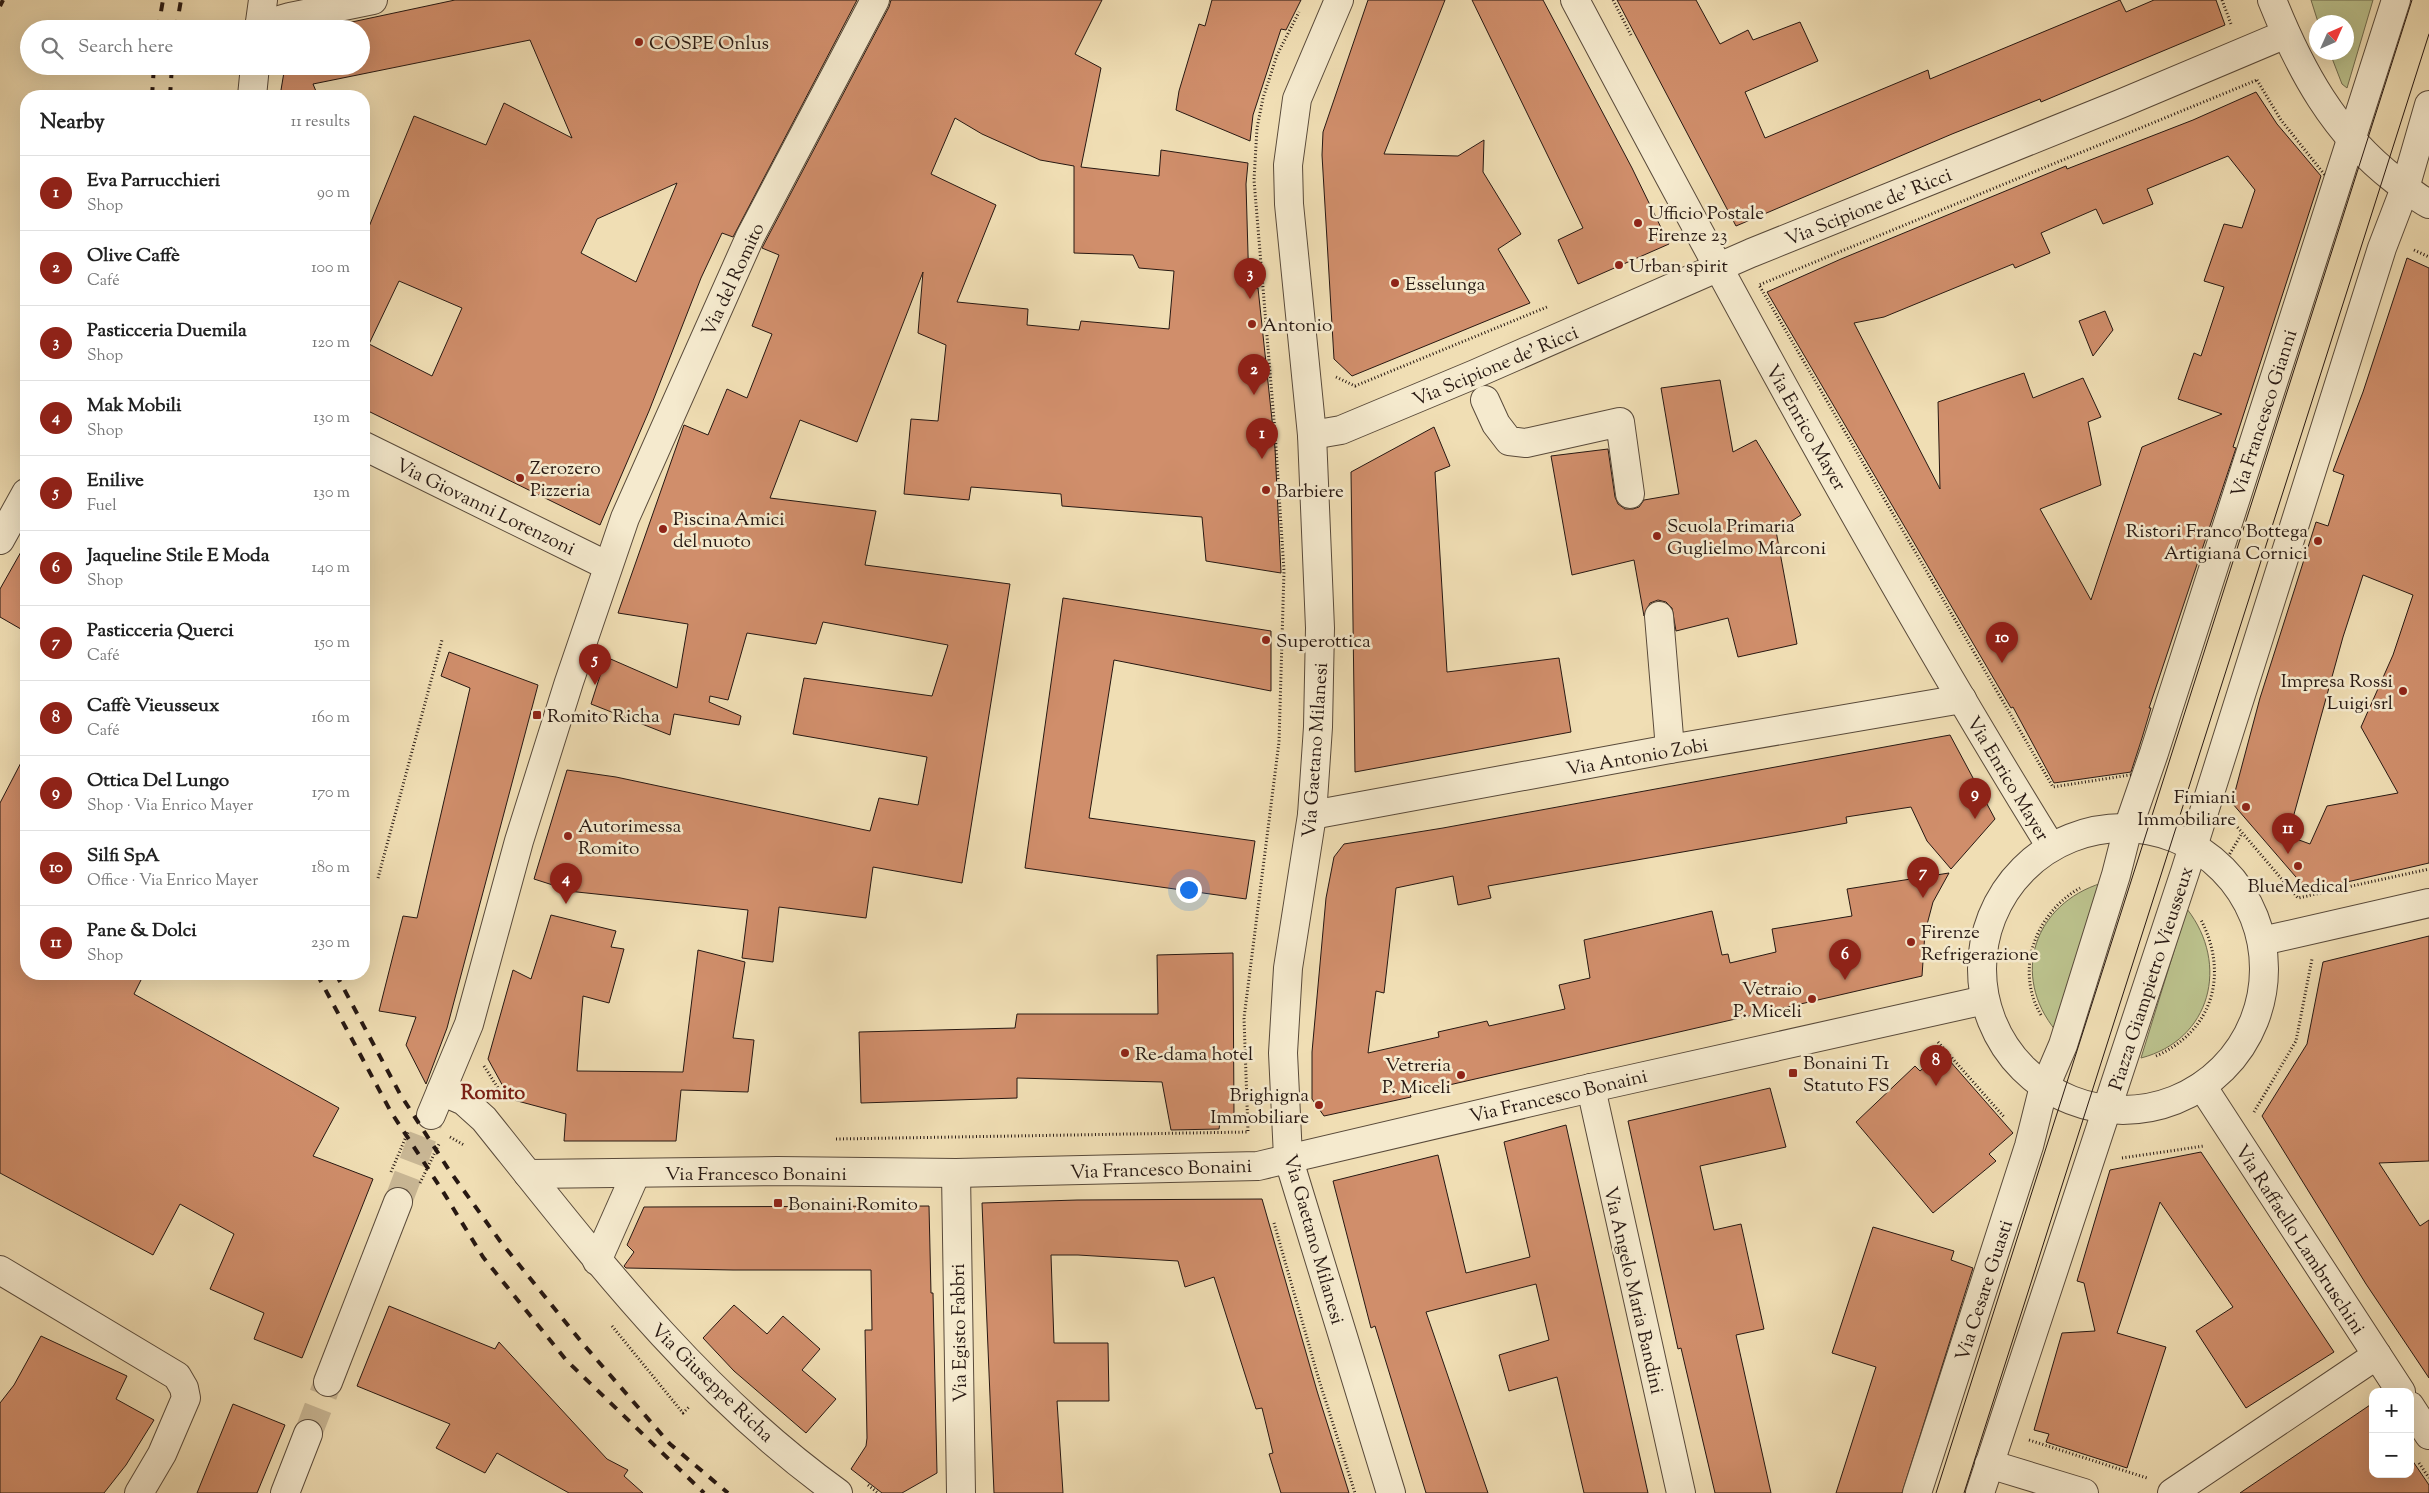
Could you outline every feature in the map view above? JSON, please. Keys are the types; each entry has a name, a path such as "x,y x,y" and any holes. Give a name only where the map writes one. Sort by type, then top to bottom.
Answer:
{"street":[{"path":"260,18 290,17 373,0"},
{"name":"Via del Romito","path":"439,1113 469,1024 522,832 625,518 750,238 875,0"},
{"name":"Via Gaetano Milanesi","path":"1339,0 1300,93 1289,146 1289,204 1312,435 1320,628 1318,727 1312,815 1288,968 1283,1053 1288,1157 1391,1493"},
{"name":"Via Enrico Mayer","path":"1575,0 1717,268 1962,699 2051,847"},
{"path":"2272,0 2286,34 2322,102 2350,140 2405,188 2429,204"},
{"name":"Via Francesco Gianni","path":"2128,828 2154,753 2396,0"},
{"name":"Via Scipione de' Ricci","path":"1312,435 1341,430 1475,374 1717,268 2286,34"},
{"path":"253,90 254,75"},
{"path":"2193,847 2382,248 2405,188 2429,105"},
{"path":"1485,400 1496,424 1509,441 1526,443 1620,422 1630,494"},
{"name":"Via Giovanni Lorenzoni","path":"370,449 608,566"},
{"path":"0,540 20,504"},
{"path":"1659,616 1670,749"},
{"name":"Via Antonio Zobi","path":"1312,815 1670,749 1962,699"},
{"path":"2045,1086 2062,1046 2116,875 2128,828"},
{"name":"Piazza Giampietro Vieusseux","path":"2128,828 2148,830 2174,838 2193,847 2221,868 2237,886 2247,904 2262,941 2265,968 2259,1006 2253,1023 2235,1055 2202,1086 2176,1100 2136,1109 2108,1109 2073,1101 2045,1086 2024,1070 2011,1056 1996,1030 1985,1000 1982,955 1991,918 1998,902 2016,876 2036,857 2067,839 2092,831 2128,828"},
{"name":"Piazza Giampietro Vieusseux","path":"2108,1109 2193,847"},
{"path":"2262,941 2429,903"},
{"name":"Via Francesco Bonaini","path":"528,1174 777,1171 956,1173 1258,1166 1288,1157 1985,1000"},
{"name":"Via Cesare Guasti","path":"1917,1493 2029,1146 2045,1086"},
{"name":"Via Raffaello Lambruschini","path":"2202,1086 2398,1388"},
{"name":"Via Angelo Maria Bandini","path":"1591,1088 1681,1493"},
{"name":"Via Giuseppe Richa","path":"439,1113 464,1101 484,1119 597,1262 690,1364 747,1421 838,1493"},
{"path":"1980,1493 2108,1109"},
{"path":"597,1262 636,1173"},
{"name":"Via Egisto Fabbri","path":"956,1173 960,1493"},
{"path":"328,1382 408,1194"},
{"path":"0,1270 177,1376 184,1388 186,1398 162,1454 139,1493"},
{"path":"2163,1483 2377,1355"},
{"path":"2414,1412 2429,1435"},
{"path":"285,1493 308,1434"},
{"path":"1989,1464 2084,1493"}],"path":[{"path":"1612,0 1635,43"},
{"path":"2222,0 2232,25 2223,29"},
{"path":"830,1139 1248,1132 1244,1018 1279,742 1284,571 1275,432 1254,180 1257,128 1263,98 1277,55 1299,11"},
{"path":"2257,80 2281,120 2312,158"},
{"path":"1766,282 1759,285 2053,787 2121,778"},
{"path":"1333,375 1355,386 1552,305"},
{"path":"378,878 442,640"},
{"path":"2231,820 2298,898 2429,869"},
{"path":"2228,857 2242,833"},
{"path":"2042,1017 2034,1001 2030,984 2031,950 2048,914 2066,897 2082,887"},
{"path":"2152,1058 2176,1046 2193,1030 2204,1015 2212,997 2214,960 2211,941 2199,914"},
{"path":"2254,1111 2296,1041 2313,955 2316,954"},
{"path":"1936,1040 2010,1124"},
{"path":"482,1062 502,1095"},
{"path":"439,1113 470,1149"},
{"path":"408,1194 440,1142"},
{"path":"1272,1217 1319,1380 1355,1493"},
{"path":"2022,1438 2163,1483"}],"green space":[{"path":"2311,0 2373,0 2347,88 2342,84 2333,60 2354,60 2354,15 2316,15"},
{"path":"2102,883 2056,1031 2042,1009 2034,987 2032,965 2036,944 2045,924 2060,907 2079,893"},
{"path":"2187,909 2200,930 2208,953 2210,976 2206,997 2198,1017 2184,1035 2165,1049 2141,1058"}],"building":[{"path":"455,0 857,0 733,237 722,233 701,278 649,411 600,525 370,412 370,345 432,376 462,308 399,281 370,342 370,224 414,116 486,145 504,103 572,138 530,40 370,72 370,20 361,20","holes":["677,183 636,282 581,253 597,219"]},
{"path":"891,0 1102,0 1075,54 1101,68 1081,167 1159,176 1161,150 1248,163 1246,184 1249,288 1258,288 1275,448 1281,573 1206,561 1202,517 1062,506 1061,494 971,487 969,500 904,494 911,419 938,421 946,345 918,333 923,272 857,442 800,420 770,498 876,511 865,565 1010,584 962,883 873,867 866,918 779,907 773,962 742,958 748,910 558,890 559,887 534,879 567,770 616,777 870,831 879,798 918,805 927,757 793,734 804,678 932,696 948,645 823,622 816,644 747,633 728,700 710,696 709,702 741,716 739,725 674,714 670,735 591,704 606,657 677,688 688,624 618,613 684,425 708,435 727,389 747,398 772,334 752,326 779,255 762,248","holes":["955,118 982,134 1040,160 1074,166 1074,253 1133,255 1139,268 1174,271 1169,329 1081,321 1079,330 1027,325 1028,309 957,302 996,205 931,174"]},
{"path":"1212,0 1301,0 1286,30 1281,29 1253,115 1250,141 1176,110 1179,91 1199,24 1205,26"},
{"path":"1368,0 1445,0 1384,154 1458,156 1484,140 1483,172 1521,234 1498,249 1530,303 1352,376 1334,359 1322,155 1323,132"},
{"path":"1472,0 1543,0 1632,168 1669,244 1578,284 1558,240 1583,228"},
{"path":"1617,0 1696,0 1720,44 1748,30 1753,40 1800,22 1818,61 1745,92 1765,138 1928,70 1930,79 2120,0 2126,12 2154,0 2216,0 2225,25 2041,102 2040,99 1952,134 1736,226"},
{"path":"284,75 357,75 313,84 316,90 281,90"},
{"path":"2256,92 2277,124 2321,176 2233,447 2236,448 2149,708 2151,708 2131,772 2054,783 2013,707 2011,708 1767,292 1841,259 2066,166 2067,169 2193,120","holes":["2228,156 2255,190 2242,228 2224,224 2204,281 2224,287 2201,356 2194,353 2178,399 2222,414 2142,447 2091,600 2040,509 2101,485 2088,422 2101,417 2083,378 2033,398 2024,373 1938,402 1940,489 1854,323 1884,317 2013,264 2015,268 2050,253 2041,233 2096,209 2103,224 2153,204 2147,189"]},
{"path":"2407,258 2429,268 2429,863 2308,891 2232,803 2260,698 2316,522 2328,526 2344,475 2333,471 2363,392","holes":["2363,575 2413,595 2393,655 2361,727 2398,793 2327,806 2310,844 2288,836 2343,637"]},
{"path":"2105,311 2113,330 2093,356 2079,321"},
{"name":"Scuola Primaria Guglielmo Marconi","path":"1720,380 1733,452 1756,440 1801,515 1776,531 1797,644 1738,657 1728,618 1676,631 1672,608 1666,602 1658,600 1650,603 1644,616 1634,560 1572,575 1551,456 1608,449 1615,497 1618,504 1625,509 1639,507 1644,500 1679,494 1661,388"},
{"path":"1434,427 1450,466 1435,472 1447,672 1559,658 1571,732 1355,772 1351,472"},
{"path":"20,554 20,629 0,617 0,589"},
{"path":"1063,598 1271,631 1271,691 1114,660 1089,818 1255,841 1246,899 1025,868"},
{"path":"449,652 538,685 447,1028 426,1084 406,1045 416,1017 379,1011 403,916 417,918 470,688 441,676"},
{"path":"1950,735 1995,819 1951,869 1927,841 1911,807 1846,817 1847,823 1488,886 1491,898 1458,905 1453,876 1396,888 1384,993 1376,991 1368,1053 1439,1037 1438,1032 1487,1021 1489,1026 1565,1009 1559,985 1590,978 1584,940 1712,911 1722,955 1728,954 1730,963 1776,952 1772,929 1852,916 1847,889 1949,873 1933,902 1925,932 1922,976 1410,1094 1411,1097 1324,1116 1312,1099 1312,1052 1326,898 1334,857 1344,844 1443,828"},
{"path":"20,765 20,980 141,980 134,994 339,1108 313,1156 373,1179 302,1358 254,1339 264,1313 210,1289 234,1234 180,1204 153,1255 0,1173 0,803"},
{"path":"551,915 616,931 611,947 624,949 609,1003 583,996 577,1071 683,1072 698,950 745,962 733,1038 754,1040 748,1092 681,1090 676,1141 564,1141 566,1114 510,1099 488,1059 513,970 531,979"},
{"path":"2429,936 2429,1161 2379,1163 2420,1226 2429,1220 2429,1378 2366,1284 2262,1116 2307,1044 2323,962"},
{"name":"Re-dama hotel","path":"1233,953 1234,1116 1221,1116 1219,1129 1171,1130 1162,1082 1017,1078 1017,1098 861,1103 859,1032 1015,1028 1017,1014 1158,1014 1157,955"},
{"path":"1942,1052 2013,1133 1989,1154 1996,1161 1933,1213 1856,1122 1915,1066 1920,1071"},
{"path":"1770,1088 1786,1147 1700,1166 1714,1230 1741,1224 1764,1329 1736,1335 1771,1493 1715,1493 1681,1348 1678,1349 1628,1121"},
{"path":"1566,1125 1648,1493 1584,1493 1557,1377 1509,1391 1499,1355 1549,1340 1536,1284 1426,1312 1488,1493 1426,1493 1375,1326 1371,1328 1333,1181 1438,1155 1466,1273 1530,1257 1504,1142"},
{"path":"2201,1152 2334,1352 2246,1408 2196,1331 2233,1307 2160,1202 2117,1333 2166,1347 2127,1468 2046,1442 2049,1434 2034,1430 2062,1333 2095,1331 2084,1283 2077,1281 2110,1170"},
{"path":"1262,1199 1317,1391 1349,1493 1281,1493 1269,1454 1273,1453 1262,1408 1256,1409 1214,1277 1185,1287 1178,1261 1051,1255 1054,1343 1108,1343 1109,1401 1057,1401 1063,1493 994,1493 982,1203 1077,1200"},
{"path":"929,1206 937,1473 902,1493 882,1493 851,1469 866,1446 867,1438 865,1330 872,1330 871,1270 733,1270 626,1268 624,1266 634,1252 627,1245 644,1207"},
{"path":"1873,1227 1954,1251 1951,1260 1973,1268 1902,1493 1836,1493 1876,1367 1832,1353"},
{"path":"734,1305 767,1334 783,1316 820,1349 802,1370 836,1399 806,1433 734,1371 703,1338"},
{"path":"389,1306 495,1349 499,1342 607,1459 628,1470 624,1476 643,1493 569,1493 497,1453 485,1473 436,1448 450,1424 357,1386"},
{"path":"41,1336 127,1376 116,1399 154,1420 126,1465 104,1493 0,1493 0,1403 14,1385"},
{"path":"233,1404 285,1425 257,1493 197,1493"},
{"path":"2369,1406 2369,1478 2414,1478 2414,1463 2429,1485 2429,1493 2240,1493"}],"tunnel":[{"path":"398,1202 431,1115"},
{"path":"308,1434 328,1382"}],"tram line":[{"path":"1936,1493 2412,0"},
{"path":"1964,1493 2429,34"}],"railway":[{"path":"0,6 3,0"},
{"path":"160,20 163,0"},
{"path":"178,20 181,0"},
{"path":"152,90 153,75"},
{"path":"170,90 171,75"},
{"path":"320,980 391,1112 483,1257 567,1361 704,1493"},
{"path":"339,980 400,1094 449,1170 500,1241 584,1345 670,1444 728,1493"}],"place":[{"name":"COSPE Onlus","path":"639,42"},
{"name":"Ufficio Postale Firenze 23","path":"1638,223"},
{"name":"Urban spirit","path":"1619,265"},
{"name":"Esselunga","path":"1395,283"},
{"name":"Pasticceria Duemila","path":"1250,299"},
{"name":"Antonio","path":"1252,324"},
{"name":"Olive Caffè","path":"1254,395"},
{"name":"Eva Parrucchieri","path":"1262,459"},
{"name":"Zerozero Pizzeria","path":"520,478"},
{"name":"Barbiere","path":"1266,490"},
{"name":"Piscina Amici del nuoto","path":"663,529"},
{"name":"Scuola Primaria Guglielmo Marconi","path":"1657,536"},
{"name":"Ristori Franco Bottega Artigiana Cornici","path":"2318,541"},
{"name":"Superottica","path":"1266,640"},
{"name":"Silfi SpA","path":"2002,663"},
{"name":"Enilive","path":"595,685"},
{"name":"Impresa Rossi Luigi srl","path":"2403,691"},
{"name":"Romito Richa","path":"537,715"},
{"name":"Fimiani Immobiliare","path":"2246,807"},
{"name":"Ottica Del Lungo","path":"1975,819"},
{"name":"Autorimessa Romito","path":"568,836"},
{"name":"Pane & Dolci","path":"2288,854"},
{"name":"BlueMedical","path":"2298,866"},
{"name":"Pasticceria Querci","path":"1923,898"},
{"name":"Mak Mobili","path":"566,904"},
{"name":"Firenze Refrigerazione","path":"1911,942"},
{"name":"Jaqueline Stile E Moda","path":"1845,980"},
{"name":"Vetraio P. Miceli","path":"1812,999"},
{"name":"Re-dama hotel","path":"1125,1053"},
{"name":"Bonaini T1 Statuto FS","path":"1793,1073"},
{"name":"Vetreria P. Miceli","path":"1461,1075"},
{"name":"Caffè Vieusseux","path":"1936,1086"},
{"name":"Brighigna Immobiliare","path":"1319,1105"},
{"name":"Bonaini Romito","path":"778,1203"}],"district":[{"name":"Romito","path":"493,1092"}]}
